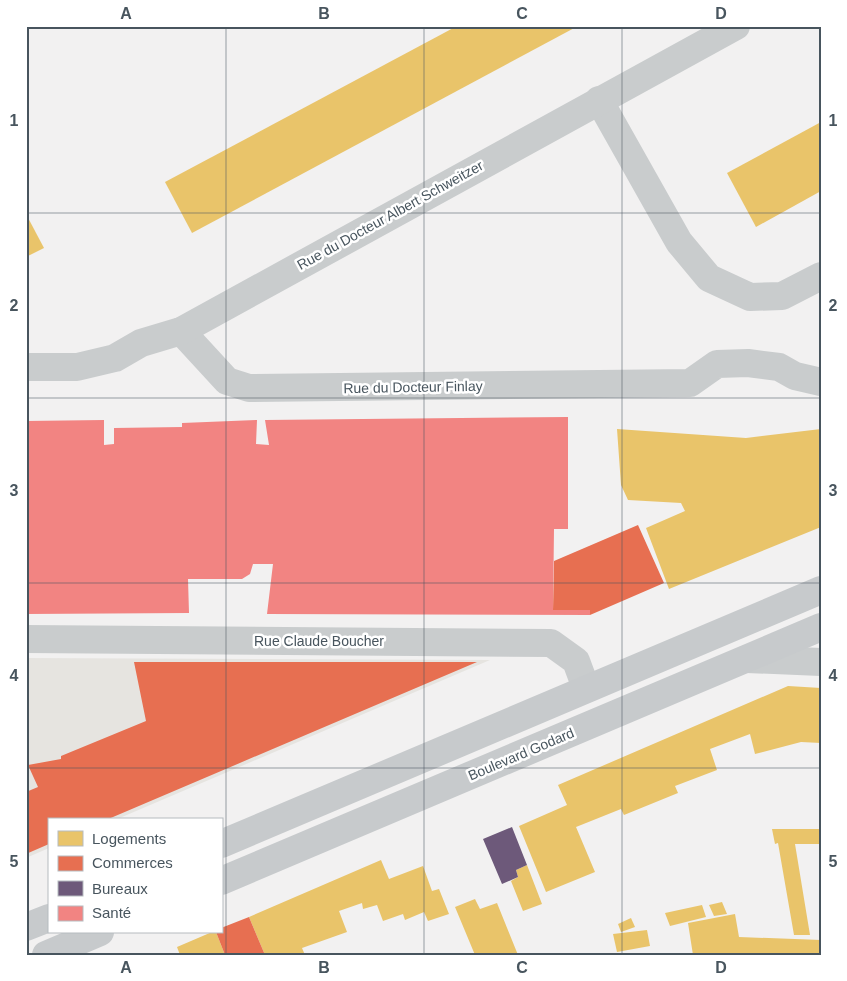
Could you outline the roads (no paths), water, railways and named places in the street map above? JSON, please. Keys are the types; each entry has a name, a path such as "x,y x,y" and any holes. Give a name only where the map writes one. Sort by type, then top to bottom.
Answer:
{"main road":[{"path":"222,844 821,590"},
{"name":"Boulevard Godard","path":"222,881 821,627"},
{"path":"26,927 48,918"},
{"path":"46,955 95,934"}],"street":[{"name":"Rue du Docteur Albert Schweitzer","path":"181,331 736,26"},
{"path":"599,100 679,242 709,278 750,297 782,296 821,276"},
{"path":"26,367 77,367 115,358 141,344 181,331"},
{"name":"Rue du Docteur Finlay","path":"181,331 227,381 250,388 690,383 717,364 779,367 795,376 821,382"},
{"name":"Rue Claude Boucher","path":"26,639 551,643 576,661 586,688"},
{"path":"747,659 821,662"}]}
